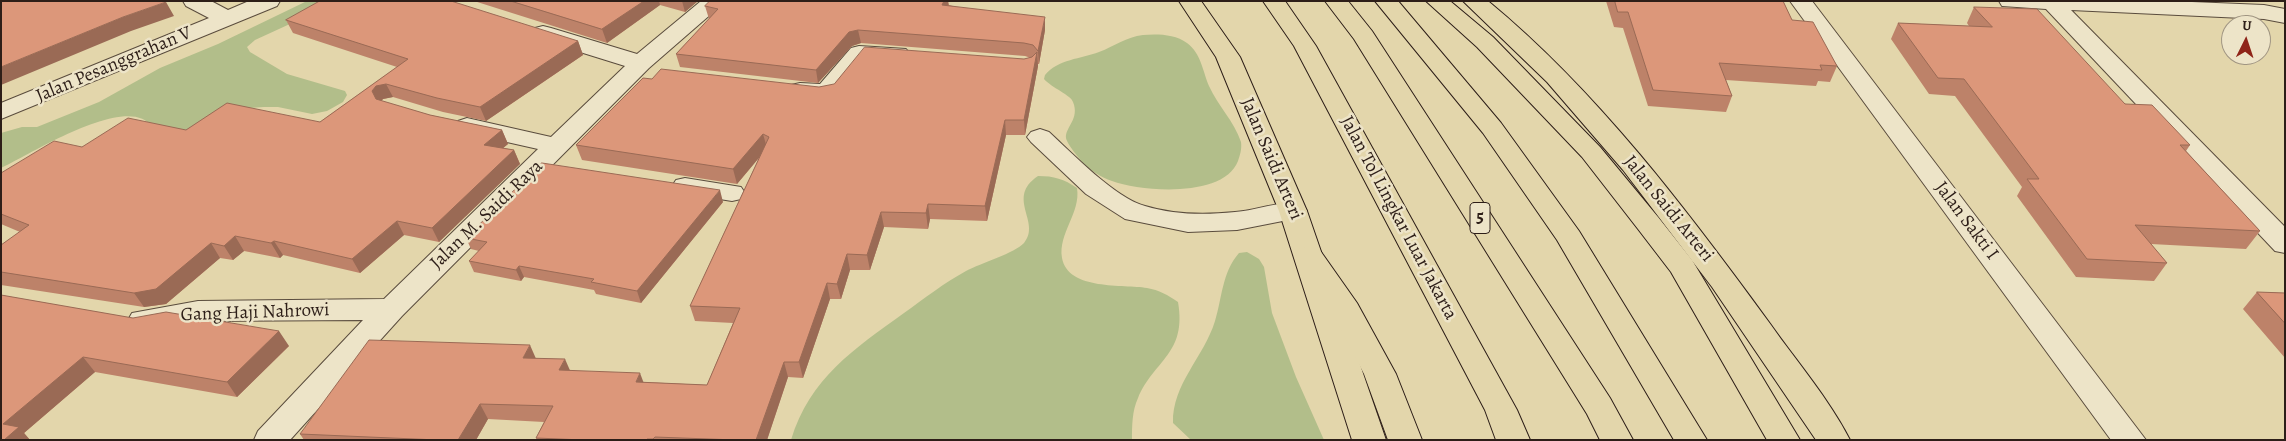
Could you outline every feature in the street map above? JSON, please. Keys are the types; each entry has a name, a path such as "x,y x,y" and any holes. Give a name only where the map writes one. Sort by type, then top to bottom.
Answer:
{"main road":[{"name":"Jalan Saidi Arteri","path":"1190,1 1228,57 1293,211 1369,440"},
{"name":"Jalan Tol Lingkar Luar Jakarta","path":"1274,1 1305,46 1501,410 1513,440"},
{"name":"5","path":"1336,1 1364,36 1599,407 1617,440"},
{"path":"1386,1 1492,128 1569,237 1691,440"},
{"path":"1437,1 1485,42 1577,138 1648,223 1682,267 1784,440"},
{"name":"Jalan Saidi Arteri","path":"1474,1 1570,92 1662,198 1729,286 1834,440"},
{"path":"1309,256 1346,310 1380,374 1405,440"}],"street":[{"path":"194,1 227,18"},
{"name":"Jalan Pesanggrahan V","path":"1,112 269,1"},
{"name":"Jalan M. Saidi Raya","path":"270,440 391,309 556,159 715,1"},
{"name":"Jalan Sakti I","path":"1802,1 2130,440"},
{"path":"2010,1 2264,12 2285,16"},
{"path":"2052,3 2285,244"},
{"path":"519,25 646,69"},
{"path":"783,88 826,92 861,52 921,56"},
{"path":"446,122 556,159"},
{"path":"1040,137 1095,188 1135,213 1188,223 1237,221 1293,211"},
{"path":"665,183 732,194"},
{"name":"Gang Haji Nahrowi","path":"113,316 144,320 198,311 391,309"}],"green space":[{"path":"307,1 340,1 255,40 247,47 250,52 287,74 345,91 347,95 343,102 327,111 312,114 278,107 249,108 189,131 152,127 140,118 123,116 78,129 1,168 1,133 22,127 37,127 99,102 160,68 218,44"},
{"path":"1143,35 1171,36 1182,40 1192,47 1199,57 1209,86 1241,142 1241,152 1238,161 1230,173 1217,181 1181,189 1142,188 1125,185 1096,174 1089,169 1067,141 1066,134 1075,113 1072,99 1044,79 1045,75 1063,63 1099,52"},
{"path":"1038,176 1059,179 1077,188 1076,206 1063,240 1062,258 1066,269 1085,281 1151,289 1163,293 1178,302 1180,319 1178,334 1174,345 1152,374 1138,398 1133,413 1132,440 791,440 799,418 810,399 822,382 851,353 950,281 972,268 1020,247 1024,243 1029,227 1024,193 1029,184"},
{"path":"1247,252 1259,259 1264,267 1272,313 1296,377 1324,440 1191,440 1173,423 1174,409 1183,383 1204,347 1215,321 1229,269 1239,253"}],"building":[{"path":"1,1 166,2 123,17 1,67"},
{"path":"320,1 451,1 578,41 480,107 386,84 376,86 372,91 376,99 430,115 502,130 484,145 514,150 432,228 397,221 352,259 274,241 271,243 235,236 224,246 211,243 156,289 134,293 1,272 1,245 29,225 1,214 1,173 54,141 82,147 128,118 186,130 227,103 320,122 408,59 286,20"},
{"path":"511,1 644,1 602,29"},
{"path":"710,1 944,1 942,5 1045,17 1038,51 1033,45 1024,43 858,30 849,32 816,70 676,54 718,9 705,6"},
{"path":"1615,1 1783,1 1792,20 1813,22 1837,66 1820,65 1822,70 1719,63 1732,96 1653,90 1628,12 1618,12"},
{"path":"1974,7 2037,9 2125,104 2152,105 2190,145 2180,145 2260,231 2135,225 2167,263 2087,259 2027,179 2039,179 1964,79 1938,78 1898,23 1992,27"},
{"path":"865,47 1024,59 1032,57 1037,52 1024,120 1005,120 985,206 928,204 926,213 881,212 867,255 847,254 837,284 827,283 799,362 784,362 756,440 655,437 647,440 536,438 553,406 480,404 458,440 300,434 369,340 530,345 523,358 565,359 559,370 640,373 636,382 707,385 740,308 690,306 769,137 763,134 733,169 576,145 643,78 652,79 661,69 819,87 834,84"},
{"path":"542,163 720,190 637,291 591,282 594,279 519,266 516,270 469,261 487,242 466,238"},
{"path":"2257,292 2285,293 2285,323"},
{"path":"1,295 133,318 166,312 279,331 227,382 83,357 3,424 19,427 4,440 1,440"}]}
